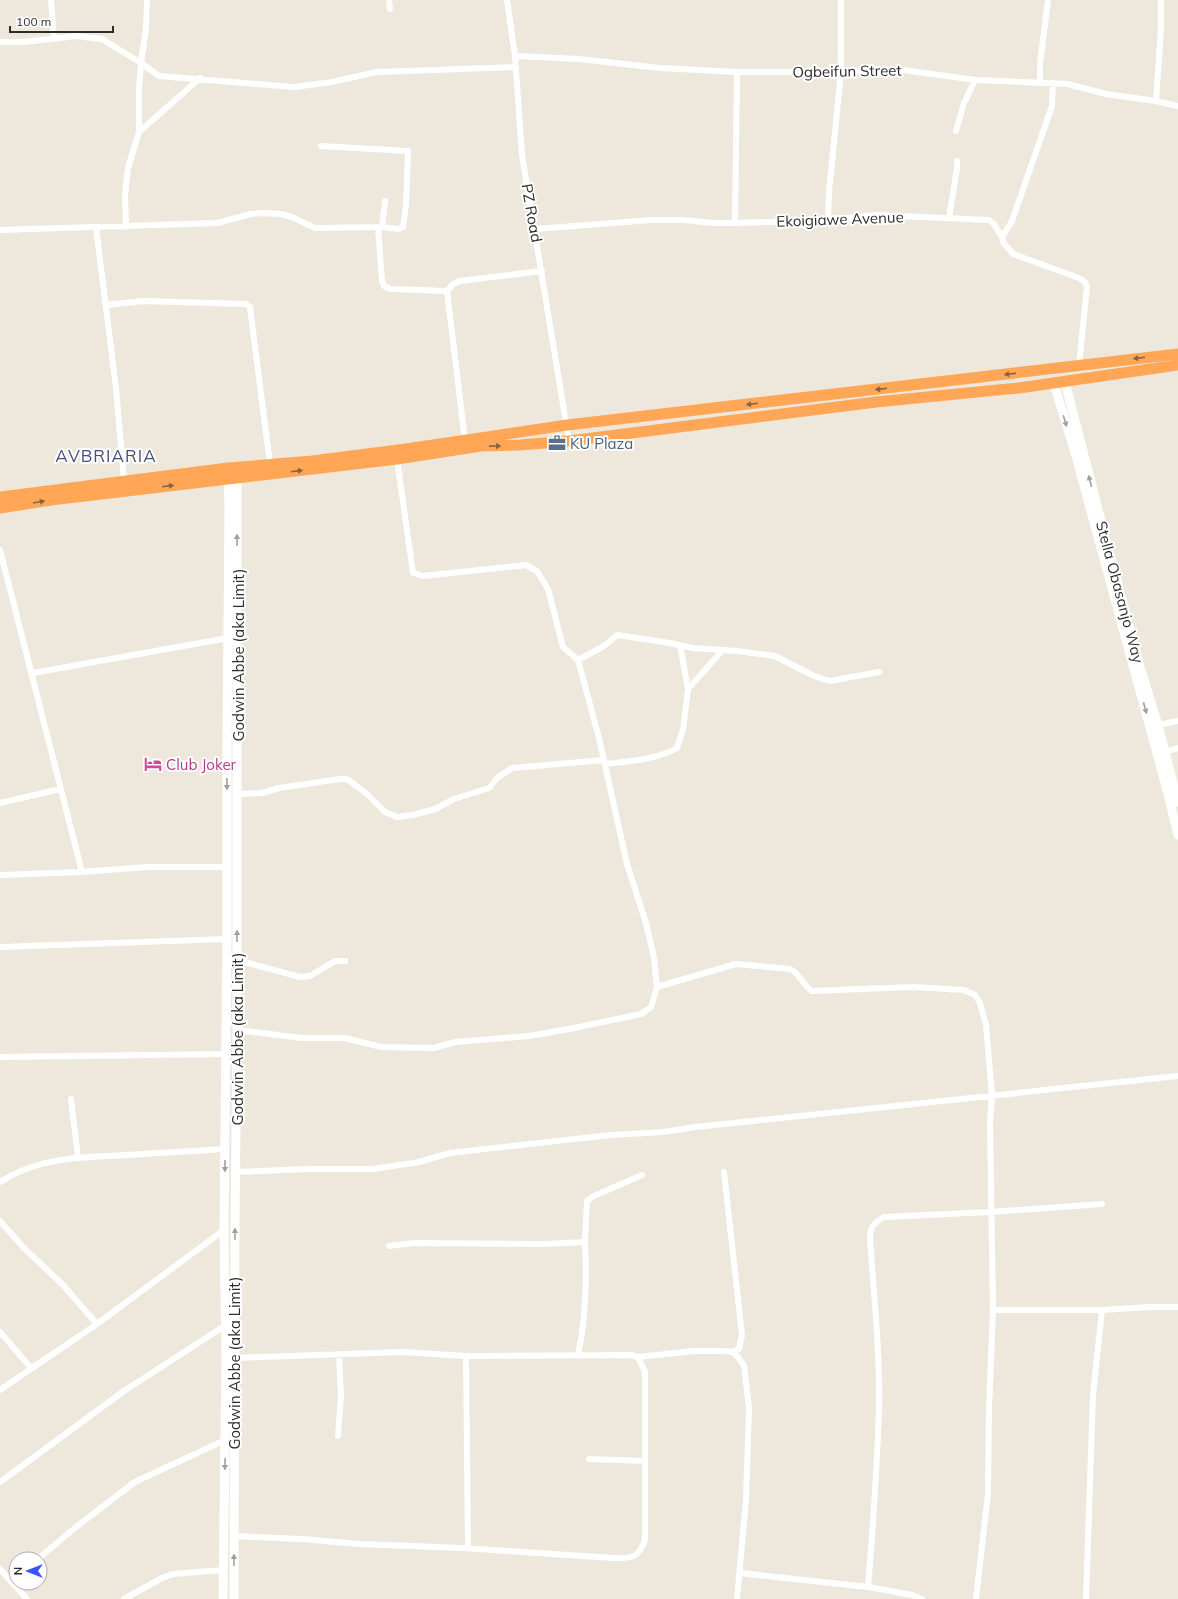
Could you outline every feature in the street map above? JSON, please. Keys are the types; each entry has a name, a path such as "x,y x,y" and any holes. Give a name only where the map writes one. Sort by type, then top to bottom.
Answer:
{"highway":[{"path":"0,508 233,473 270,464 320,460 465,441 567,425 1178,354"},
{"path":"0,497 124,481 397,459 482,446 520,446 569,441 876,402 1060,383 1178,365"}],"street":[{"path":"51,0 54,38"},
{"path":"126,227 125,198 128,168 139,132 139,80 146,28 147,0"},
{"path":"389,0 390,9"},
{"name":"PZ Road","path":"507,0 516,67 522,155 569,441"},
{"path":"828,220 829,192 841,72 841,0"},
{"path":"1040,83 1040,64 1048,0"},
{"path":"1156,100 1161,29 1161,0"},
{"path":"0,42 24,42 76,36 102,39 159,76 200,78 258,85 294,87 332,82 377,72 516,67"},
{"name":"Ogbeifun Street","path":"514,56 579,59 660,68 737,72 841,72 896,69 976,80 1068,84 1106,94 1156,100 1178,106"},
{"path":"735,223 737,72"},
{"path":"139,132 200,78"},
{"path":"956,131 964,103 976,80"},
{"path":"1002,237 1012,220 1052,106 1053,83"},
{"path":"0,230 217,223 251,214 263,213 286,216 315,228 380,227 398,229 404,225 408,151 321,146"},
{"path":"949,218 957,161"},
{"path":"385,201 380,227 382,282 384,286 390,289 447,291"},
{"name":"Ekoigiawe Avenue","path":"535,229 652,220 735,223 828,220 876,215 989,220 994,224 1002,237 1003,242 1013,254 1079,278 1085,282 1087,287 1078,366"},
{"path":"96,227 99,262 116,388 124,481"},
{"path":"465,441 447,291 453,284 460,281 542,271"},
{"path":"106,305 144,302 246,304 250,307 270,464"},
{"path":"1060,383 1109,578 1178,835"},
{"name":"Stella Obasanjo Way","path":"1060,383 1140,667 1158,725 1178,802"},
{"path":"237,1030 302,1038 345,1038 381,1047 434,1048 455,1042 529,1036 641,1014 651,1007 657,987 654,958 646,923 627,864 604,762 578,660 563,647 548,589 537,571 526,566 423,576 413,573 397,459"},
{"name":"Godwin Abbe (aka Limit)","path":"233,473 229,506 227,740 228,939 224,1230 226,1325 231,1358 234,1599"},
{"name":"Godwin Abbe (aka Limit)","path":"224,1599 225,1440 231,1358 236,1172 238,635 236,507 233,473"},
{"path":"0,550 33,673 60,789 82,872"},
{"path":"578,660 604,646 617,635 693,648 737,651 775,656 814,676 830,681 879,672"},
{"path":"33,673 228,638"},
{"path":"238,794 262,793 279,788 347,779 366,793 385,812 397,817 413,815 435,809 454,799 489,788 497,778 512,768 604,762 657,756 668,753 677,748 683,730 688,689 680,645"},
{"path":"688,689 722,651"},
{"path":"1158,725 1178,721"},
{"path":"1165,752 1178,748"},
{"path":"0,802 60,789"},
{"path":"0,875 82,872 148,867 228,867"},
{"path":"0,947 228,939"},
{"path":"236,960 300,977 310,976 335,961 345,961"},
{"path":"657,987 736,964 790,969 796,972 807,988 812,991 913,987 964,990 976,995 986,1025 992,1096 990,1122 990,1212 993,1310 989,1408 988,1494 976,1599"},
{"path":"0,1057 226,1054"},
{"path":"236,1172 308,1169 373,1169 419,1162 450,1153 611,1135 663,1132 703,1126 1178,1076"},
{"path":"71,1099 78,1158"},
{"path":"0,1182 25,1168 43,1163 78,1158 225,1149"},
{"path":"231,1358 403,1352 466,1356 631,1355 638,1358 694,1351 732,1352 739,1349 742,1335 724,1172"},
{"path":"578,1355 584,1330 587,1201 594,1196 642,1175"},
{"path":"868,1587 875,1503 879,1407 878,1346 870,1231 874,1223 884,1217 990,1212 1102,1204"},
{"path":"0,1221 24,1248 62,1284 97,1324"},
{"path":"0,1390 97,1324 224,1230"},
{"path":"389,1246 414,1243 545,1244 585,1242"},
{"path":"225,1250 235,1250"},
{"path":"993,1310 1102,1310 1178,1307"},
{"path":"1086,1599 1093,1394 1102,1310"},
{"path":"0,1482 124,1391 226,1325"},
{"path":"0,1332 31,1368"},
{"path":"732,1352 738,1357 744,1366 749,1408 746,1500 738,1599"},
{"path":"338,1436 341,1396 339,1354"},
{"path":"466,1356 468,1548"},
{"path":"234,1536 468,1548 613,1558 631,1558 637,1556 642,1550 645,1540 645,1372 638,1358"},
{"path":"48,1551 109,1501 135,1482 225,1440"},
{"path":"589,1459 645,1461"},
{"path":"0,1569 8,1576"},
{"path":"124,1599 162,1578 173,1574 223,1570"},
{"path":"740,1573 868,1587 912,1595 922,1599"}],"place":[{"name":"KU Plaza","path":"557,443"},
{"name":"Club Joker","path":"153,764"}],"district":[{"name":"AVBRIARIA","path":"106,455"}]}
